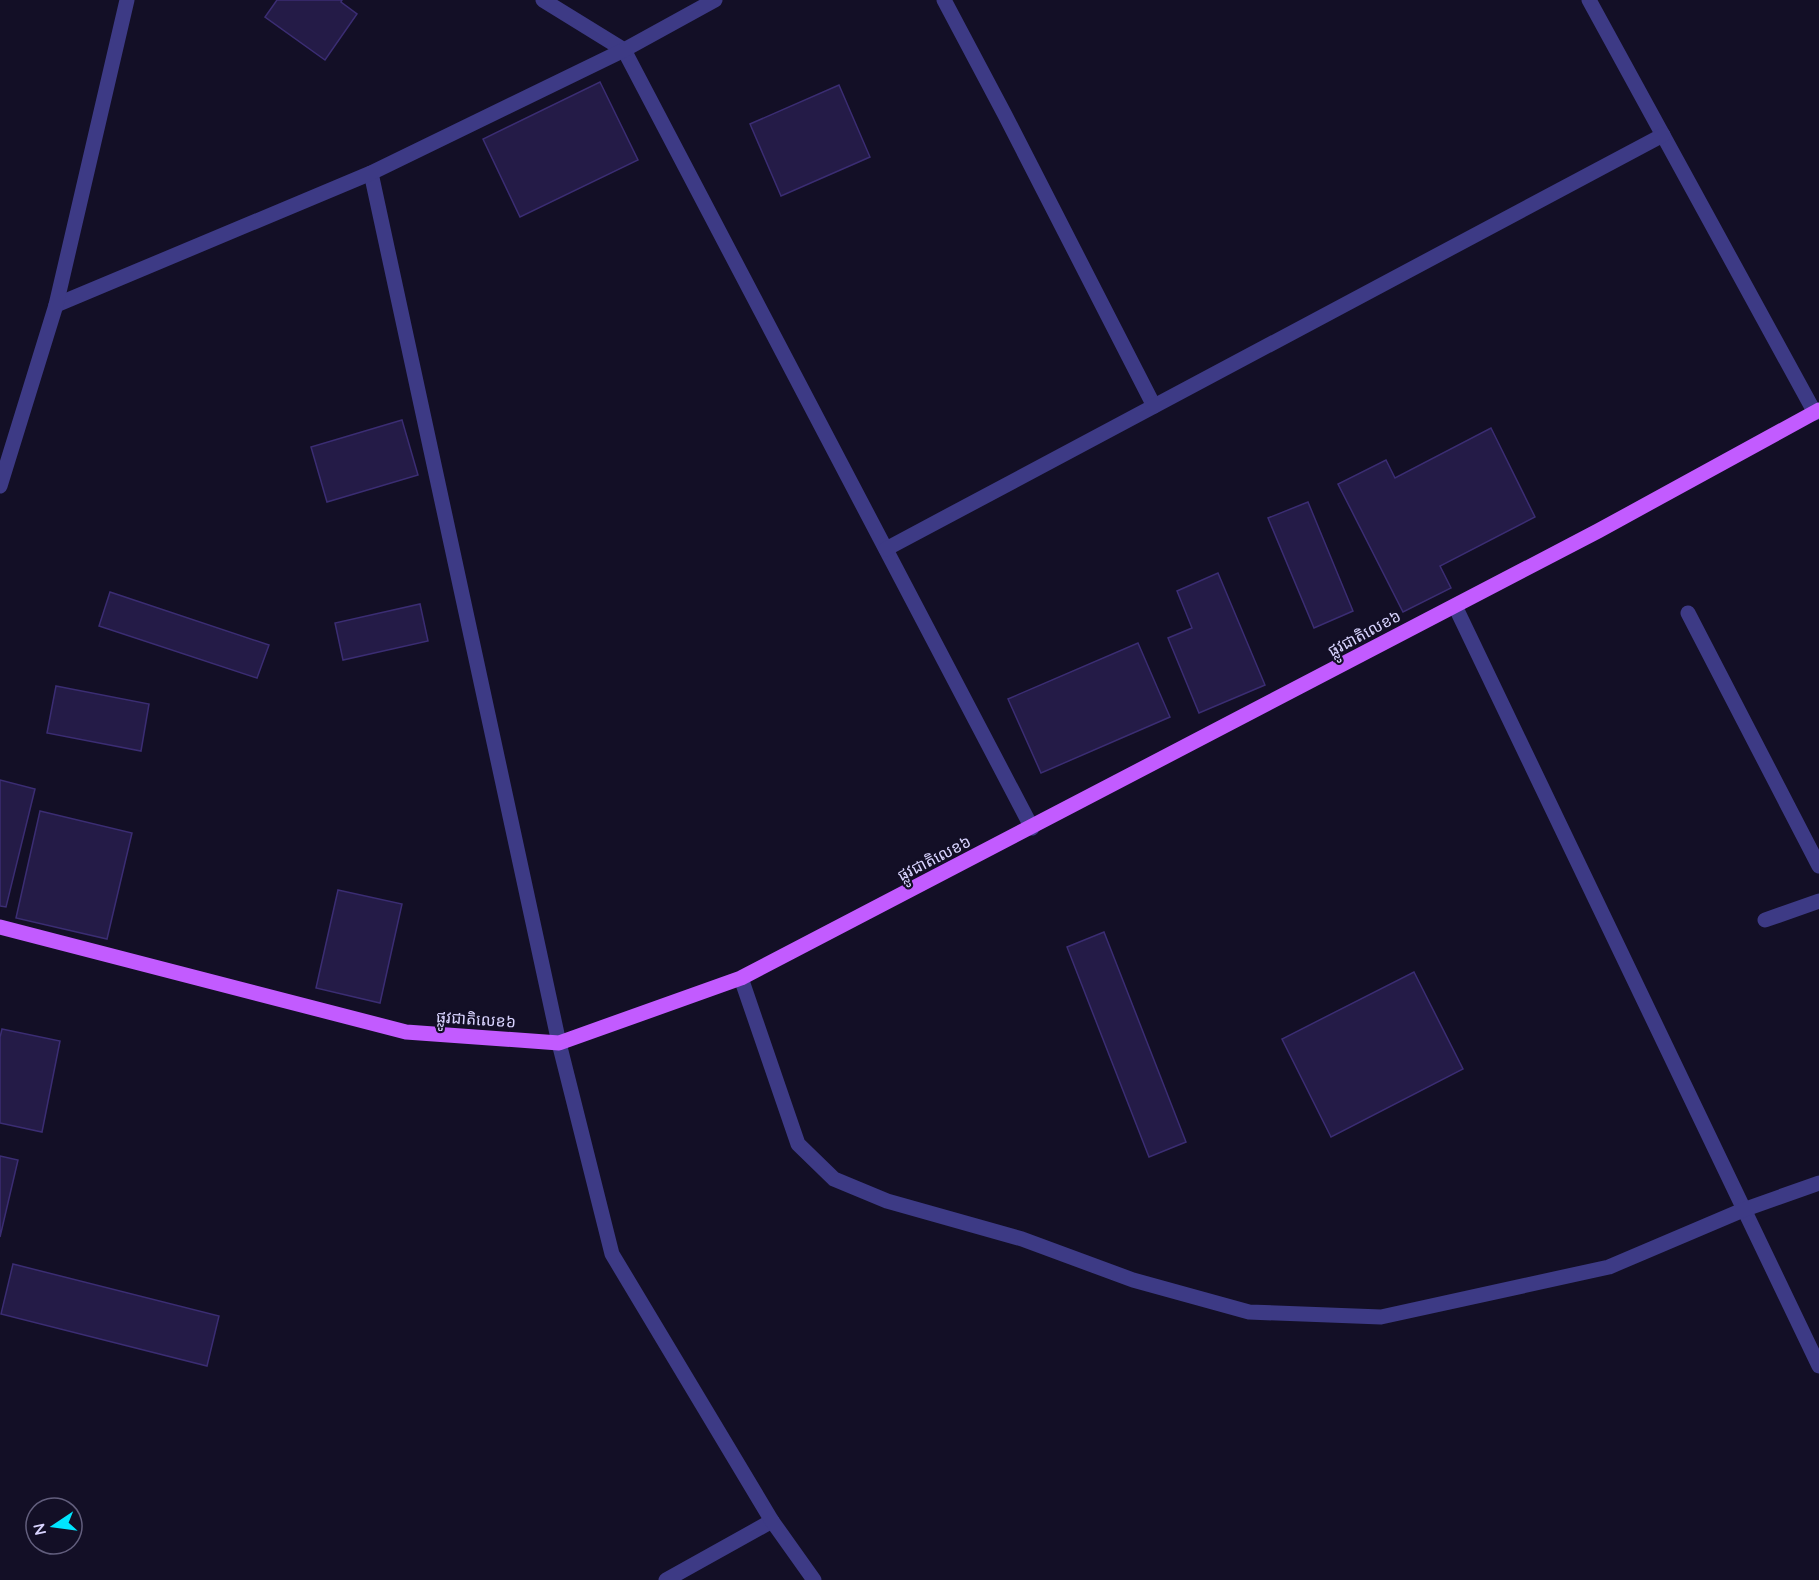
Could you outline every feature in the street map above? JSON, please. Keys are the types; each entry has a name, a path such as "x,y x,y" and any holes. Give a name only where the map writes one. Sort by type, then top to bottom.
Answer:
{"main road":[{"name":"ផ្លូវជាតិលេខ៦","path":"0,927 406,1032 559,1043 741,978 1598,531 1817,412"}],"street":[{"path":"0,486 56,305 127,0"},
{"path":"543,0 624,50 1032,828"},
{"path":"56,305 371,173 624,50 715,0"},
{"path":"944,0 1154,406"},
{"path":"1589,0 1817,412"},
{"path":"886,549 1663,135"},
{"path":"371,173 559,1043 612,1254 772,1521 814,1580"},
{"path":"1455,606 1819,1366"},
{"path":"1688,613 1819,866"},
{"path":"1765,920 1819,901"},
{"path":"741,978 798,1144 834,1179 887,1201 1022,1239 1133,1280 1249,1312 1381,1317 1609,1267 1743,1210 1819,1183"},
{"path":"666,1580 772,1521"}],"building":[{"path":"277,0 342,0 341,2 357,14 325,60 265,17"},
{"path":"600,82 638,160 520,217 483,139"},
{"path":"839,85 870,157 781,196 750,124"},
{"path":"402,420 418,475 327,502 311,447"},
{"path":"1491,428 1535,517 1440,566 1451,588 1403,612 1338,484 1386,460 1395,478"},
{"path":"1308,502 1353,611 1314,628 1268,518"},
{"path":"1218,573 1265,685 1199,713 1168,638 1192,628 1177,591"},
{"path":"110,592 269,645 257,678 99,626"},
{"path":"420,604 428,641 343,660 335,623"},
{"path":"1138,643 1170,717 1041,773 1008,699"},
{"path":"56,686 149,704 141,751 47,733"},
{"path":"0,780 35,789 6,907 0,906"},
{"path":"40,811 132,833 107,939 16,918"},
{"path":"338,890 402,904 380,1003 316,988"},
{"path":"1104,932 1186,1142 1149,1157 1067,947"},
{"path":"1414,972 1463,1069 1331,1137 1282,1039"},
{"path":"2,1029 60,1041 42,1132 0,1123 0,1037"},
{"path":"0,1156 18,1160 0,1237"},
{"path":"13,1264 219,1316 207,1366 1,1314"}]}
